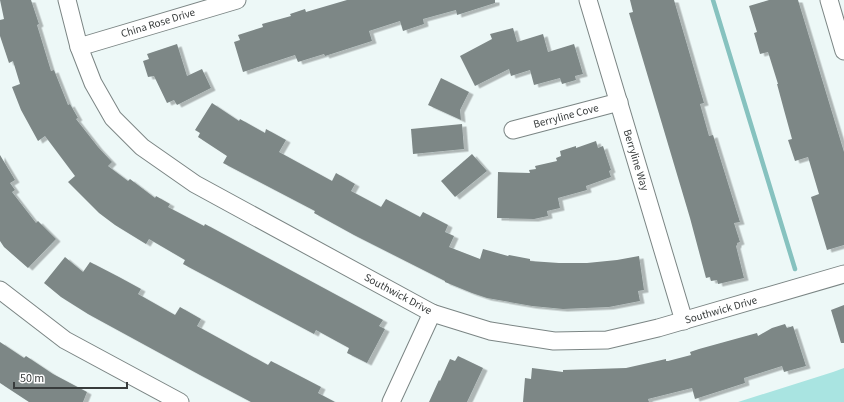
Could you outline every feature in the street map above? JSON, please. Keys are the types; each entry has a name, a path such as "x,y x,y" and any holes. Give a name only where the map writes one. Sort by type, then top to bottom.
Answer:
{"street":[{"name":"Southwick Drive","path":"67,0 78,47 93,83 113,118 142,147 195,184 432,314 490,331 554,341 607,340 684,321 844,274"},
{"name":"China Rose Drive","path":"78,47 237,0"},
{"name":"Berryline Way","path":"588,0 684,321"},
{"path":"829,0 844,51"},
{"name":"Berryline Cove","path":"513,130 619,102"},
{"path":"0,290 65,340 180,402"},
{"path":"391,402 432,314"}],"shaded area":[{"path":"844,368 844,402 738,402 833,372"}],"building":[{"path":"0,0 31,0 51,71 54,70 68,105 70,104 78,118 76,119 112,162 108,166 128,181 130,179 155,198 156,196 170,204 168,207 204,226 205,224 383,320 379,326 385,329 367,363 347,353 349,348 316,330 314,334 183,264 185,260 149,239 146,244 115,225 99,213 68,182 75,176 45,136 38,141 21,110 12,87 20,84 13,61 9,63 0,36 0,20 4,19"},
{"path":"347,0 495,0 495,3 457,15 456,10 423,19 424,24 403,31 400,21 369,31 372,41 325,56 324,54 298,62 295,55 243,72 234,42 240,40 238,35 263,27 262,24 291,16 290,14 305,9 306,12"},
{"path":"630,0 674,0 704,103 700,104 709,136 713,135 740,222 734,223 740,242 737,243 736,246 744,278 718,284 717,280 711,281 710,277 706,278 690,218 629,13 633,12"},
{"path":"769,0 798,0 844,152 844,245 827,250 811,197 819,194 808,157 795,161 788,140 792,139 768,52 760,54 754,33 757,32 749,6"},
{"path":"513,28 517,42 543,34 548,52 574,44 583,74 575,76 576,80 562,84 560,78 534,85 530,70 511,76 509,69 475,86 460,56 492,39 490,34"},
{"path":"177,44 187,76 202,69 211,88 177,105 174,100 167,103 154,76 148,77 143,61 149,59 147,54"},
{"path":"441,78 469,92 460,110 461,120 428,105"},
{"path":"212,103 239,121 240,119 265,133 266,129 286,140 279,152 332,181 336,173 355,184 351,191 381,207 386,199 420,217 423,212 448,225 445,232 454,236 449,247 480,259 483,249 508,256 530,259 530,261 559,263 587,263 639,256 644,290 638,291 640,301 609,307 563,309 532,306 487,298 445,282 354,235 314,213 315,211 223,163 227,156 198,137 200,133 195,130"},
{"path":"462,124 464,149 413,154 411,129"},
{"path":"596,141 598,148 603,146 611,170 609,171 611,177 586,186 587,190 558,198 560,208 547,211 548,216 534,219 497,218 498,172 530,173 529,170 536,169 535,166 557,161 556,158 561,156 560,151 576,146 576,148"},
{"path":"472,154 487,171 455,197 441,181"},
{"path":"0,155 15,180 10,183 15,190 12,192 36,223 38,221 56,239 28,268 4,247 0,241"},
{"path":"65,257 83,272 90,262 119,277 141,289 138,294 175,315 180,307 201,319 197,326 268,365 271,361 321,387 318,393 335,402 251,402 200,375 88,314 61,297 44,283"},
{"path":"844,305 844,343 841,343 831,310"},
{"path":"785,324 787,328 793,326 806,366 784,372 782,366 744,378 745,383 695,399 692,388 648,399 649,402 523,402 525,378 531,379 532,368 563,372 563,370 626,368 666,359 666,361 668,361 691,355 690,352 699,349 757,333 758,336 772,328"},
{"path":"0,342 24,358 26,356 53,374 87,392 83,402 29,402 0,383"},
{"path":"458,356 483,368 467,402 429,402 450,359 455,361"}],"waterway":[{"path":"713,0 795,269"}]}
